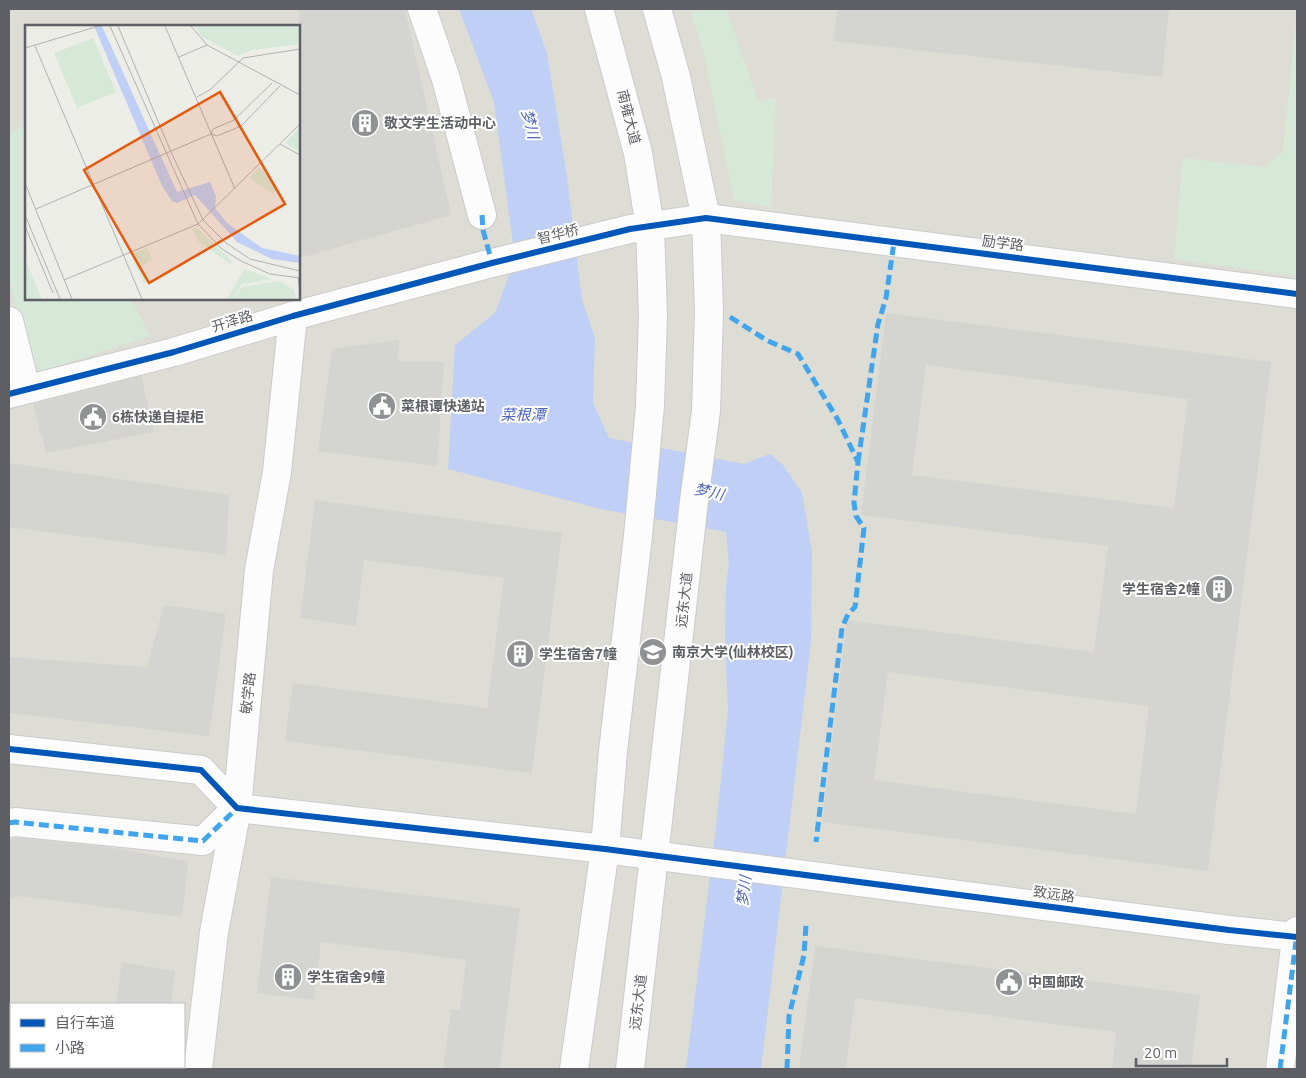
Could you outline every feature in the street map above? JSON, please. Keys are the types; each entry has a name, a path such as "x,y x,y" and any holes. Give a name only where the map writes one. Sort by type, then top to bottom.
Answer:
{"street":[{"path":"422,9 446,79 482,215"},
{"name":"南雍大道","path":"599,9 638,153 640,228"},
{"path":"657,9 676,77 706,218"},
{"name":"励学路","path":"640,228 706,218 1297,294"},
{"name":"远东大道","path":"630,1069 706,412 709,311 706,218"},
{"path":"574,1069 605,849 613,752 638,536 650,406 653,316 640,228"},
{"name":"智华桥","path":"492,263 640,228"},
{"name":"开泽路","path":"17,391 174,352 293,316 492,263"},
{"name":"敏学路","path":"198,1069 214,932 237,808 259,570 277,472 293,316"},
{"path":"9,321 17,391"},
{"path":"9,749 201,770 237,808 203,841 15,822 9,823"},
{"name":"致远路","path":"237,808 605,849 1229,930 1297,935"},
{"path":"1280,1069 1297,935"}],"shaded area":[{"name":"南京大学(仙林校区)","path":"9,9 1297,9 1297,1069 9,1069"}],"green space":[{"path":"690,9 726,9 758,102 776,98 771,207 734,200 704,53"},
{"path":"1297,11 1297,276 1174,259 1183,158 1265,167 1283,151"},
{"path":"25,126 25,300 132,300 150,336 33,374 9,278 9,134"}],"water":[{"path":"459,9 531,9 547,53 567,177 582,300 595,338 593,403 609,438 744,464 770,454 783,465 802,493 812,552 811,641 761,1069 686,1069 716,828 728,710 725,634 726,585 729,563 726,532 601,509 448,469 455,345 495,313 515,259 494,102"}],"building":[{"name":"敬文学生活动中心","path":"299,9 405,9 451,215 300,258"},
{"path":"837,9 1169,9 1162,77 834,41"},
{"name":"学生宿舍2幢","path":"886,313 1271,362 1208,871 822,822 847,620 1094,652 1108,546 861,515","holes":["926,365 1188,399 1174,508 912,475","888,672 1149,706 1136,814 874,780"]},
{"name":"菜根谭快递站","path":"399,340 398,361 444,362 437,466 318,451 332,349"},
{"name":"6栋快递自提柜","path":"141,376 154,432 46,453 33,404"},
{"path":"9,463 229,495 226,555 9,527"},
{"name":"学生宿舍7幢","path":"315,500 562,533 532,773 285,741 293,683 487,708 504,578 364,560 356,626 300,618"},
{"path":"164,605 226,614 209,736 9,713 9,657 147,667"},
{"path":"19,838 107,847 188,861 182,917 21,896 9,899 9,839"},
{"name":"学生宿舍9幢","path":"271,877 520,908 500,1069 443,1069 451,1009 460,1010 466,960 321,942 314,1000 257,993"},
{"path":"815,946 1200,995 1191,1069 1112,1069 1116,1032 855,998 846,1069 799,1069"},
{"path":"122,962 175,971 171,1003 116,1003"}],"marked path":[{"path":"482,215 483,230 492,263"},
{"path":"858,462 878,324 886,298 894,242"},
{"path":"730,317 768,341 798,354 838,420 858,462 854,503 856,516 864,528 855,607 848,614 842,628 816,842"},
{"path":"9,823 15,822 203,841 237,808"},
{"path":"787,1069 789,1016 804,955 806,925"},
{"path":"1280,1069 1297,933"}],"cycle path":[{"path":"9,394 174,352 293,316 492,263 630,229 706,218 1297,294"},
{"path":"9,749 201,770 237,808 605,849 1229,930 1297,937"}],"place":[{"name":"敬文学生活动中心","path":"365,123"},
{"name":"菜根谭快递站","path":"382,406"},
{"name":"6栋快递自提柜","path":"93,417"},
{"name":"学生宿舍2幢","path":"1219,589"},
{"name":"南京大学(仙林校区)","path":"653,652"},
{"name":"学生宿舍7幢","path":"520,654"},
{"name":"学生宿舍9幢","path":"288,977"},
{"name":"中国邮政","path":"1009,982"}],"water label":[{"name":"梦川","path":"530,124"},
{"name":"菜根潭","path":"523,415"},
{"name":"梦川","path":"709,492"},
{"name":"梦川","path":"744,891"}]}
